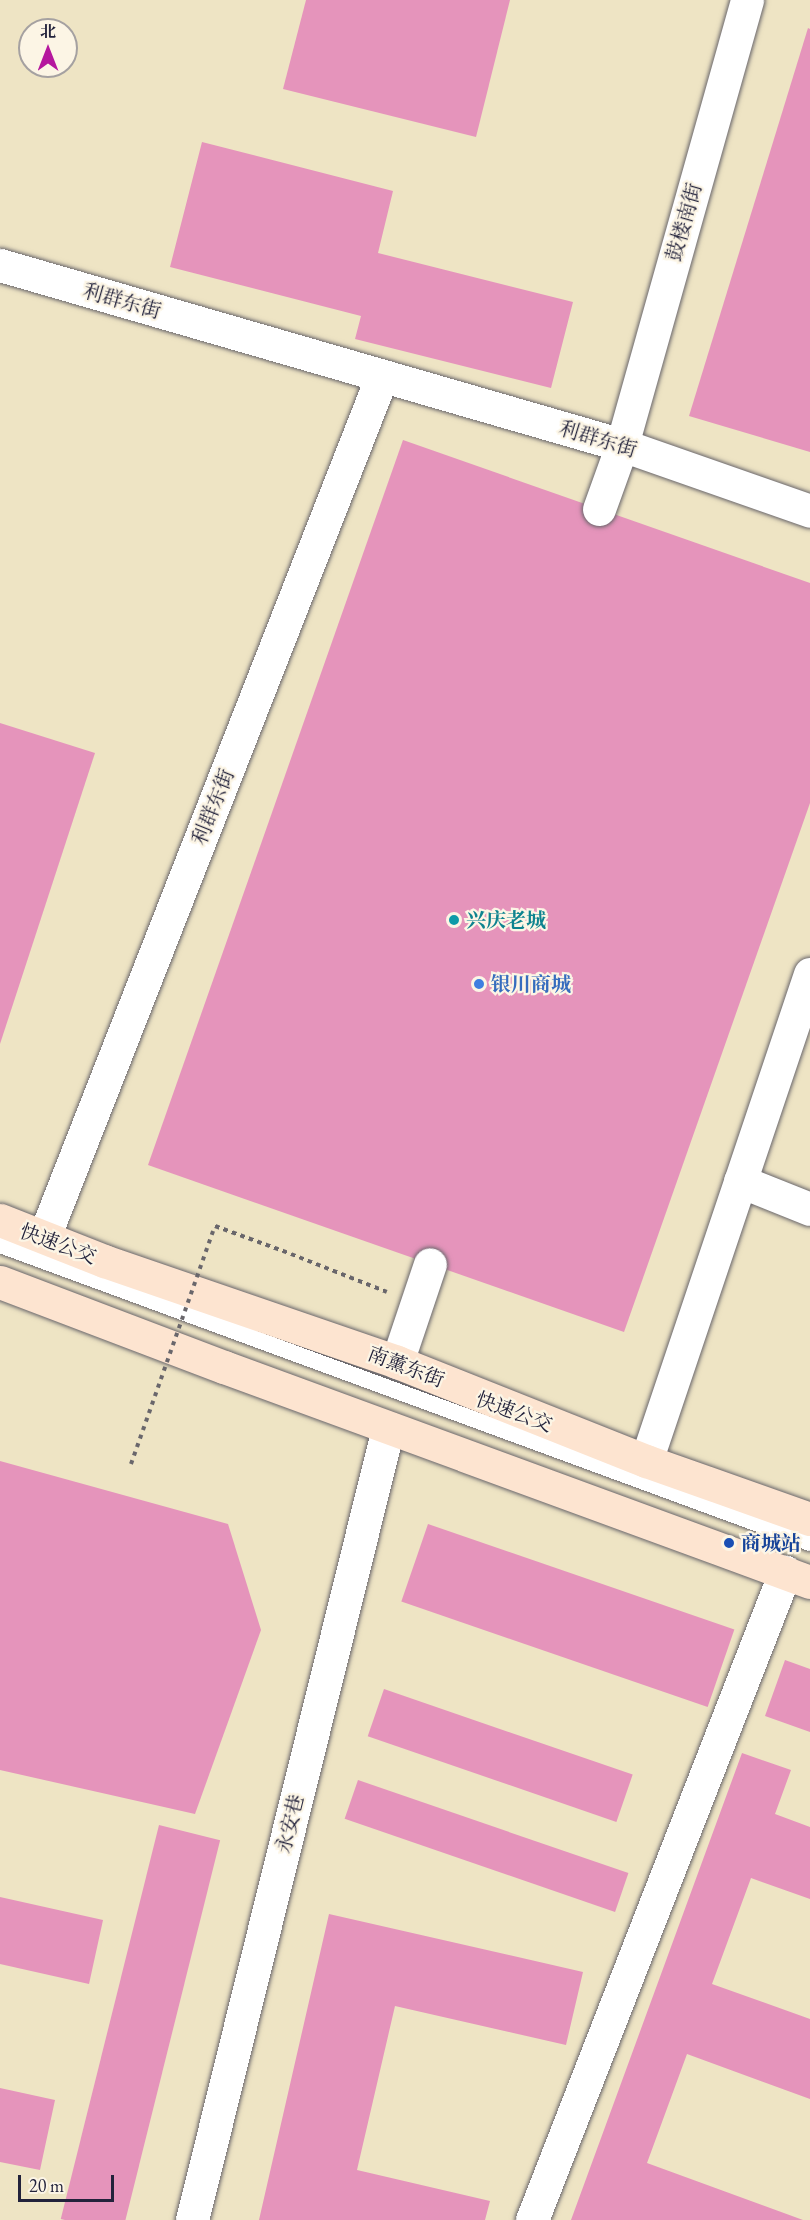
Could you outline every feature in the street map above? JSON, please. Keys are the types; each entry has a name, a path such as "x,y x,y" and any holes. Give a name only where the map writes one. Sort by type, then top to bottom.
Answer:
{"main road":[{"name":"南薰东街","path":"0,1220 104,1261 397,1362 646,1461 810,1519"},
{"path":"0,1282 388,1428 797,1577"}],"street":[{"name":"鼓楼南街","path":"599,509 622,445 747,0"},
{"name":"利群东街","path":"0,265 622,445 810,511"},
{"name":"利群东街","path":"44,1237 382,376"},
{"path":"646,1461 810,974"},
{"path":"740,1181 810,1209"},
{"path":"397,1362 430,1264"},
{"name":"永安巷","path":"192,2220 388,1428"},
{"path":"531,2220 797,1577"}],"lane":[{"name":"快速公交","path":"0,1245 810,1543"}],"path":[{"path":"131,1464 216,1226 416,1303"}],"building":[{"path":"306,0 510,0 476,137 283,89"},
{"path":"808,28 810,29 810,452 689,416"},
{"path":"202,142 393,191 378,253 573,302 551,388 355,339 361,316 170,267"},
{"name":"银川商城","path":"403,440 810,583 810,803 624,1332 148,1165"},
{"path":"0,723 95,753 0,1044"},
{"path":"0,1461 228,1524 261,1630 195,1814 0,1770"},
{"path":"428,1524 734,1629 708,1707 401,1602"},
{"path":"785,1660 810,1669 810,1732 765,1716"},
{"path":"384,1689 633,1775 616,1822 368,1736"},
{"path":"742,1753 791,1770 775,1814 810,1827 810,1899 751,1878 712,1984 810,2019 810,2099 687,2054 647,2163 803,2220 571,2220"},
{"path":"358,1780 628,1873 615,1912 345,1819"},
{"path":"159,1825 220,1840 125,2220 61,2219"},
{"path":"0,1897 103,1920 89,1984 0,1964"},
{"path":"329,1914 583,1972 566,2045 395,2006 357,2170 490,2201 485,2220 259,2220"},
{"path":"0,2088 55,2100 40,2170 0,2162"}],"place":[{"name":"兴庆老城","path":"454,920"},
{"name":"银川商城","path":"479,984"},
{"name":"商城站","path":"729,1543"}]}
